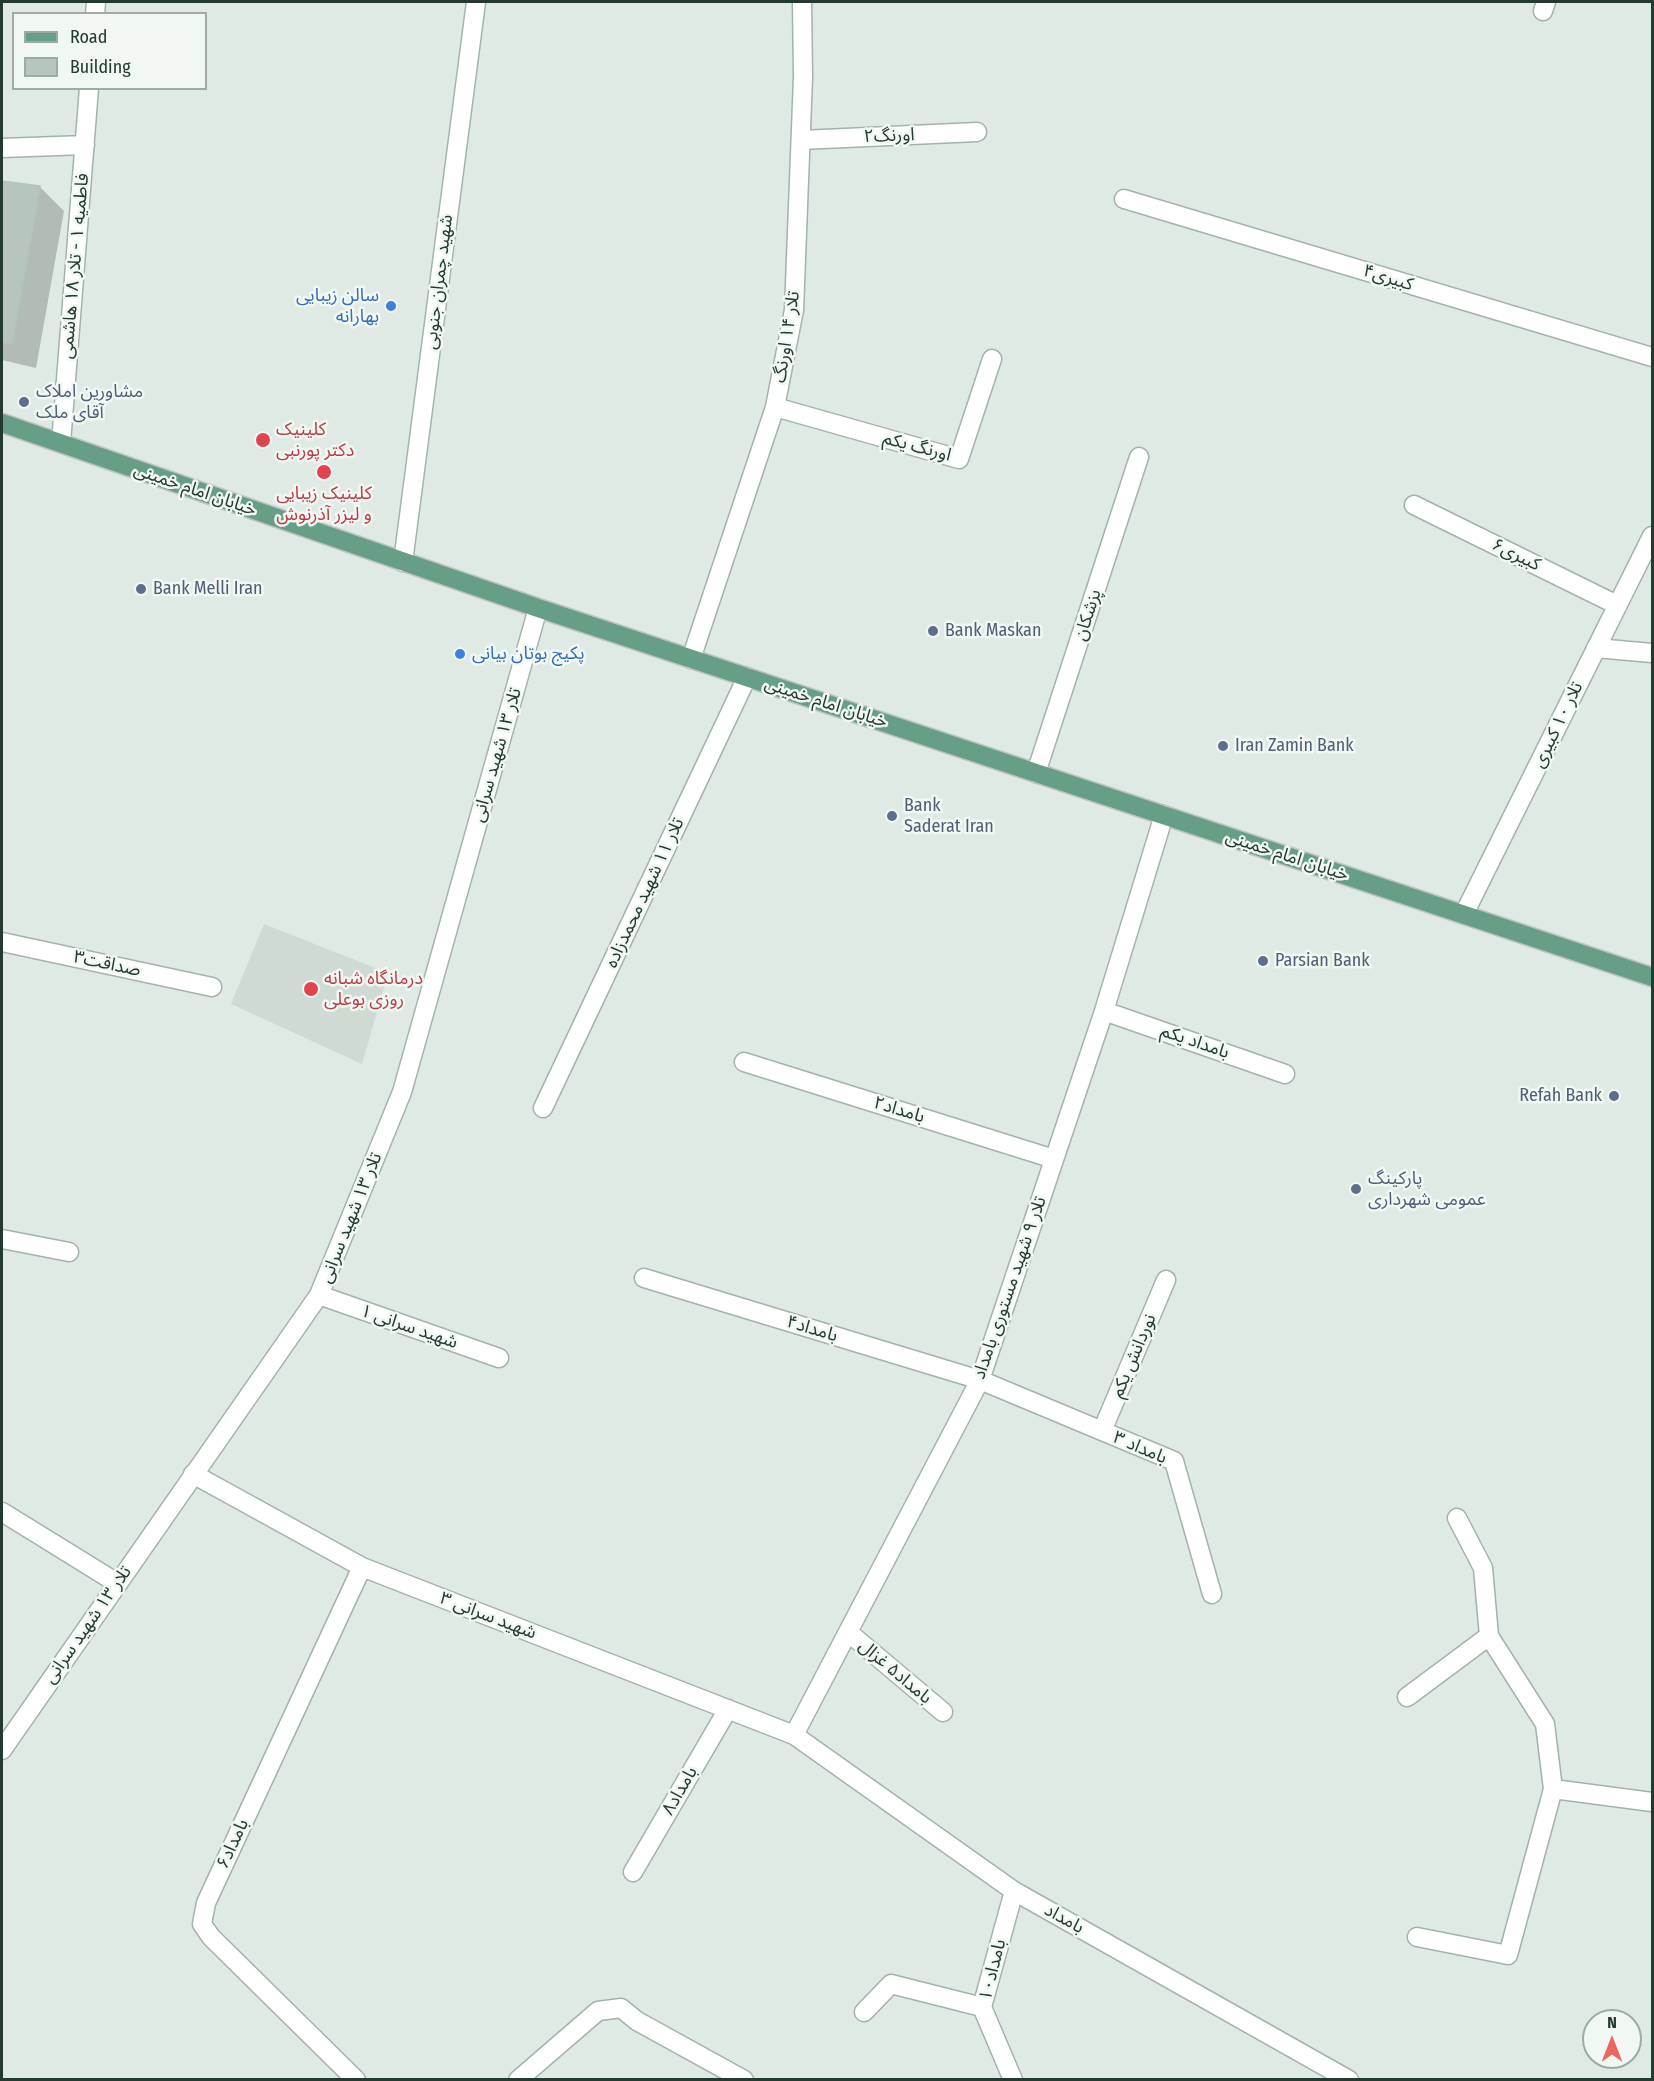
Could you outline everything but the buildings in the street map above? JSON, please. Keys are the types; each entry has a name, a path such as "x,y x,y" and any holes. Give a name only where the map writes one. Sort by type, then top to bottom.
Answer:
{"main road":[{"name":"خیابان امام خمینی","path":"2,423 538,608 1653,977"}],"street":[{"name":"شهید چمران جنوبی","path":"403,562 476,2"},
{"name":"تلار ۱۴ اورنگ","path":"691,659 775,407 794,310 803,77 802,2"},
{"name":"فاطمیه ۱ - تلار ۱۸ هاشمی","path":"61,443 89,90"},
{"name":"اورنگ۲","path":"801,140 978,132"},
{"path":"2,148 85,145"},
{"name":"کبیری۴","path":"1124,200 1653,357"},
{"name":"اورنگ یکم","path":"775,407 959,459 992,359"},
{"name":"پزشکان","path":"1036,773 1139,457"},
{"name":"کبیری۶","path":"1414,505 1617,605"},
{"name":"تلار ۱۰ کبیری","path":"1464,914 1653,536"},
{"name":"تلار ۱۳ شهید سرانی","path":"2,1750 319,1295 402,1092 538,608"},
{"path":"1596,648 1653,653"},
{"name":"تلار ۱۱ شهید محمدزاده","path":"543,1108 747,677"},
{"name":"تلار ۹ شهید مستوری بامداد","path":"794,1735 980,1380 1104,1011 1164,815"},
{"name":"صداقت۳","path":"2,942 212,987"},
{"name":"بامداد یکم","path":"1104,1011 1285,1074"},
{"name":"بامداد۲","path":"744,1062 1054,1159"},
{"path":"2,1239 69,1252"},
{"name":"بامداد۴","path":"644,1278 980,1380"},
{"name":"نوردانش یکم","path":"1102,1431 1166,1280"},
{"name":"شهید سرانی ۱","path":"319,1295 498,1358"},
{"name":"بامداد ۳","path":"980,1380 1174,1461 1212,1594"},
{"name":"شهید سرانی ۳","path":"193,1474 362,1567 794,1735"},
{"path":"2,1512 117,1583"},
{"path":"1417,1937 1508,1955 1553,1789 1545,1724 1489,1636 1483,1568 1457,1518"},
{"name":"بامداد۶","path":"356,2079 212,1937 202,1924 206,1904 362,1567"},
{"name":"بامداد۵ غزال","path":"848,1632 943,1712"},
{"path":"1407,1697 1489,1636"},
{"name":"بامداد۸","path":"633,1872 728,1709"},
{"name":"بامداد","path":"794,1735 1014,1892 1349,2079"},
{"path":"1553,1789 1653,1802"},
{"name":"بامداد۱۰","path":"1013,2079 982,2007 1014,1892"},
{"path":"864,2012 891,1984 982,2007"},
{"path":"518,2079 598,2011 621,2008 638,2021 744,2079"}],"shaded area":[{"name":"درمانگاه شبانه روزی بوعلی","path":"264,924 388,973 362,1064 231,1004"}],"place":[{"name":"سالن زیبایی بهارانه","path":"391,306"},
{"name":"مشاورین املاک آقای ملک","path":"24,402"},
{"name":"کلینیک دکتر پورنبی","path":"263,440"},
{"name":"کلینیک زیبایی و لیزر آذرنوش","path":"324,472"},
{"name":"Bank Melli Iran","path":"141,589"},
{"name":"Bank Maskan","path":"933,631"},
{"name":"پکیج بوتان بیانی","path":"460,654"},
{"name":"Iran Zamin Bank","path":"1223,746"},
{"name":"Bank Saderat Iran","path":"892,816"},
{"name":"Parsian Bank","path":"1263,961"},
{"name":"درمانگاه شبانه روزی بوعلی","path":"311,989"},
{"name":"Refah Bank","path":"1614,1096"},
{"name":"پارکینگ عمومی شهرداری","path":"1356,1189"}]}
